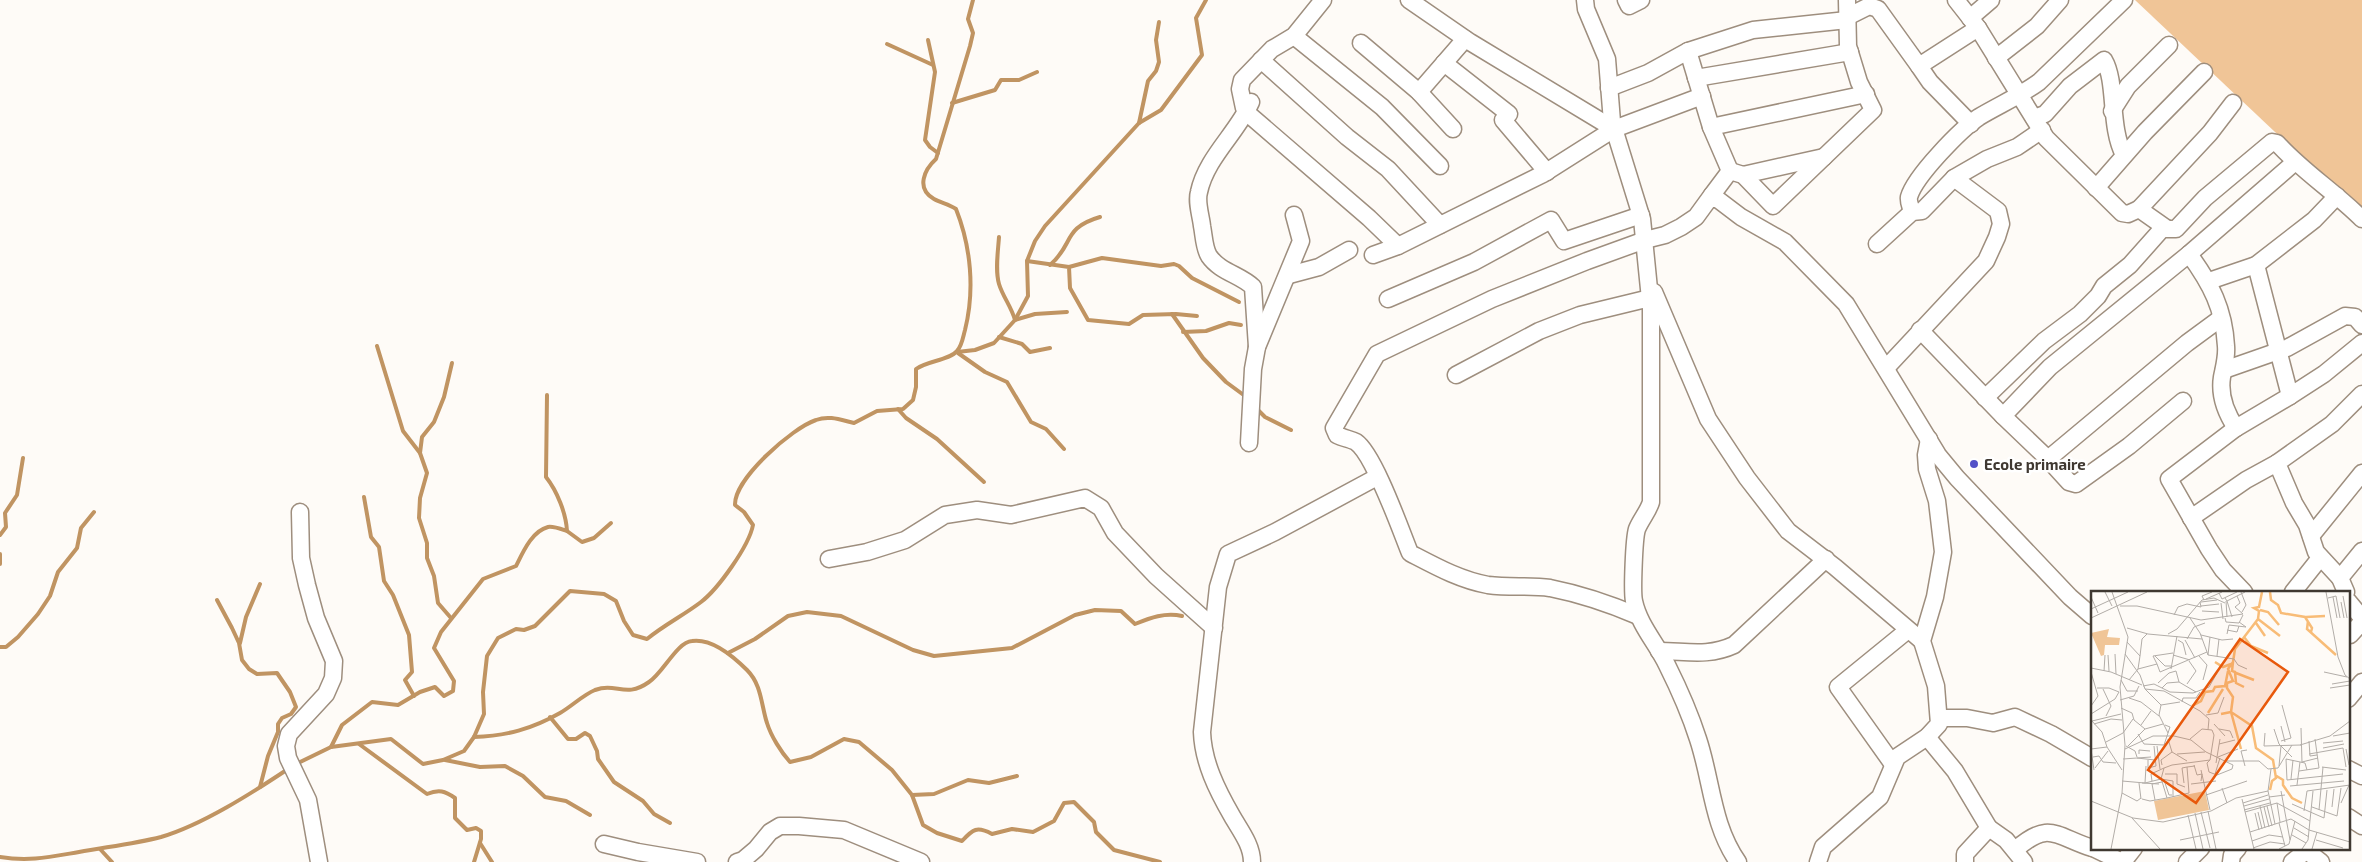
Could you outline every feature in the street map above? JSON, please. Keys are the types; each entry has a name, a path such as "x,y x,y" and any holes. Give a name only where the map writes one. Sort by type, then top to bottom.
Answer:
{"street":[{"path":"1323,0 1294,36 1272,49 1242,80 1240,89 1247,107 1398,246"},
{"path":"1409,0 1465,39 1614,129"},
{"path":"1585,0 1586,9 1608,59 1614,129 1641,215 1650,298 1651,502 1649,510 1637,530 1633,600 1638,616 1659,651 1695,730 1717,819 1729,847 1738,862"},
{"path":"1626,0 1629,6 1641,0"},
{"path":"1688,51 1711,127 1737,173 1773,206 1874,110 1859,82 1850,52 1847,0"},
{"path":"1956,0 1974,23 2046,138 2122,212 2128,214 2139,209 2210,133 2233,103"},
{"path":"1919,66 1974,23 1992,0"},
{"path":"1996,58 2037,26 2060,0"},
{"path":"1912,212 1908,200 1926,168 1971,124 1984,114 2018,96 2039,82 2124,0"},
{"path":"1609,88 1648,73 1688,51 1753,30 1847,19 1868,6 1878,9 1930,82 1971,124"},
{"path":"1294,36 1382,107 1440,166"},
{"path":"1419,92 1465,39"},
{"path":"1361,43 1419,92 1453,129"},
{"path":"2112,111 2128,86 2169,46"},
{"path":"1696,78 1850,52"},
{"path":"1261,60 1347,137 1388,169 1440,225"},
{"path":"1877,244 1912,212 1922,211 1954,178 1987,159 2017,147 2070,86 2104,60 2108,67 2112,111 2124,155"},
{"path":"1444,63 1509,114 1502,120 1547,172"},
{"path":"2096,188 2124,155 2204,72"},
{"path":"1711,127 1866,94"},
{"path":"1373,255 1398,246 1547,172 1614,129 1702,96"},
{"path":"1247,107 1204,176 1198,194 1208,255 1221,268 1248,281 1253,287 1258,347"},
{"path":"2139,209 2166,228 2176,229 2205,198 2272,142 2276,142 2295,162 2362,219"},
{"path":"1638,616 1615,606 1549,588 1488,585 1452,575 1410,553 1366,454 1356,442 1337,436 1334,428 1377,354 1492,299 1681,228 1696,217 1712,195 1737,173 1824,157"},
{"path":"2003,416 2050,367 2190,254 2295,162"},
{"path":"1886,368 1986,261 2001,224 1998,211 1954,178"},
{"path":"1712,195 1741,217 1785,242 1814,270 1853,313 1929,438 1957,478 2070,597 2091,615"},
{"path":"2209,281 2256,265 2314,220 2337,196"},
{"path":"1249,443 1253,369 1258,347 1301,242 1294,215"},
{"path":"1388,299 1474,262 1551,220 1564,241 1641,215"},
{"path":"1985,398 2044,341 2080,314 2098,296 2104,286 2130,264 2166,228"},
{"path":"1289,275 1319,266 1349,250"},
{"path":"2190,254 2209,281 2218,300 2226,346 2221,388 2222,399 2236,428"},
{"path":"2256,265 2290,396"},
{"path":"1647,276 1708,419 1747,478 1788,531 1826,559 1922,641 1936,686 1938,726 1927,737 1901,754 1892,763 1880,797 1862,815 1823,847 1818,862"},
{"path":"1456,375 1539,331 1580,315 1650,298"},
{"path":"2224,370 2279,351 2345,316 2355,317 2362,325"},
{"path":"2048,459 2181,348 2221,318"},
{"path":"1920,330 2069,482 2076,484 2129,446 2183,401"},
{"path":"2243,591 2218,562 2169,481 2170,476 2236,428 2331,369 2362,343"},
{"path":"2191,518 2246,480 2277,463 2326,428 2362,394"},
{"path":"1922,641 1936,597 1943,552 1942,528 1937,501 1927,469 1926,455 1929,438"},
{"path":"2277,463 2311,536 2314,547 2320,558 2343,585 2362,551"},
{"path":"2311,536 2362,473"},
{"path":"1252,862 1244,834 1216,787 1202,744 1218,587 1228,554 1275,532 1377,477"},
{"path":"828,559 867,552 905,540 945,516 977,510 1011,515 1085,498 1101,508 1115,533 1156,576 1214,628"},
{"path":"300,512 302,558 307,585 316,618 334,661 333,678 326,694 288,734 286,746 288,758 308,800 319,862"},
{"path":"2294,591 2320,558"},
{"path":"1659,651 1719,652 1734,645 1826,559"},
{"path":"2350,604 2362,620 2353,636"},
{"path":"1892,763 1839,686 1889,648 1908,630"},
{"path":"2350,697 2362,682"},
{"path":"1939,718 1968,718 1993,723 2015,717 2051,734 2091,757"},
{"path":"1927,737 1955,771 1989,828 1999,834 2020,856 2031,836 2043,832 2053,833 2091,847"},
{"path":"2350,770 2362,776"},
{"path":"2350,818 2362,826"},
{"path":"737,862 743,860 756,849 770,832 780,826 799,826 844,830 922,862"},
{"path":"1965,862 1965,854 1989,828"},
{"path":"604,844 697,862"},
{"path":"2097,850 2123,862 2132,850"},
{"path":"2187,862 2199,850"},
{"path":"2231,862 2232,855 2236,850"},
{"path":"2292,862 2304,850"},
{"path":"2306,850 2321,862"}],"shaded area":[{"path":"2135,0 2362,0 2362,214"}],"waterway":[{"path":"296,764 331,747 391,739 423,764 443,760 464,751 474,737 484,714 483,692 487,656 498,638 516,629 524,630 535,626 570,591 604,594 616,601 624,621 633,635 647,639 708,596 739,555 746,544 753,525 744,512 735,505 737,494 744,482 766,456 793,433 816,420 830,418 854,423 877,411 903,409 913,400 916,387 916,369 954,354 957,351 963,338 970,300 970,269 965,238 956,209 928,195 923,184 928,168 936,159 970,46 973,33 968,19 973,0"},
{"path":"957,352 975,350 994,343 1015,320 1028,296 1027,261 1035,241 1045,226 1139,123 1161,110 1202,55 1196,18 1206,0"},
{"path":"1139,123 1148,81 1156,71 1159,62 1156,40 1159,22"},
{"path":"928,40 935,72 925,140 938,153"},
{"path":"887,44 933,65"},
{"path":"952,103 995,90 1001,80 1019,80 1037,72"},
{"path":"1050,265 1063,251 1074,232 1080,226 1100,217"},
{"path":"999,237 998,279 1015,320 1035,314 1067,312"},
{"path":"1069,267 1102,258 1161,266 1174,264 1192,278 1239,302"},
{"path":"1027,261 1069,267 1070,288 1088,320 1129,324 1143,315 1176,314 1197,316"},
{"path":"1172,314 1203,358 1226,382 1245,396"},
{"path":"1183,332 1206,331 1229,323 1241,325"},
{"path":"999,337 1022,344 1030,352 1050,348"},
{"path":"377,346 403,431 420,453 427,473 420,498 419,518 427,543 427,558 434,576 438,603 451,618"},
{"path":"958,353 985,372 1007,382 1031,422 1046,429 1064,449"},
{"path":"420,453 422,437 434,422 444,397 452,363"},
{"path":"331,747 342,725 372,702 398,705 420,692 435,687 444,696 453,691 454,681 434,648 441,632 483,579 516,566 537,533 548,527 567,531 560,502 546,477 547,395"},
{"path":"1255,407 1265,417 1291,430"},
{"path":"898,409 906,418 937,439 984,482"},
{"path":"0,535 6,527 5,513 17,495 23,458"},
{"path":"364,497 371,537 379,547 384,581 393,595 409,635 412,672 405,680 414,696"},
{"path":"0,647 6,647 18,637 38,614 50,596 58,572 77,548 81,528 94,512"},
{"path":"567,531 582,542 594,538 611,523"},
{"path":"0,554 0,564"},
{"path":"240,643 246,617 260,584"},
{"path":"217,600 239,643 242,660 249,669 257,674 277,673 290,692 296,707 291,714 282,718 278,724 278,732 268,756 260,787"},
{"path":"728,653 755,639 788,616 807,612 841,616 913,650 934,656 1012,648 1075,615 1095,610 1121,611 1135,624 1164,615 1182,616"},
{"path":"474,737 497,735 529,727 560,713 595,690 603,688 627,690 641,687 654,678 675,652 686,643 692,641 707,642 715,645 736,660 752,676 756,682 771,733 790,762 811,757 844,739 859,742 892,770 912,795 923,825 937,833 962,841 972,831 976,830 983,830 992,834 1012,829 1033,832 1054,821 1064,803 1074,802 1094,822 1096,832 1114,850 1160,862"},
{"path":"550,717 568,739 576,739 585,733 590,736 597,751 598,759 614,782 643,801 654,814 670,823"},
{"path":"359,744 427,794 442,791 455,798 455,818 467,830 476,828 481,831 481,839 474,862"},
{"path":"445,760 480,767 505,766 523,776 545,797 566,801 590,815"},
{"path":"0,857 20,859 49,857 161,837 210,817 288,769"},
{"path":"912,795 934,794 968,780 989,783 1017,776"},
{"path":"480,843 492,862"},
{"path":"100,849 112,862"}],"place":[{"name":"Ecole primaire","path":"1974,464"}]}
